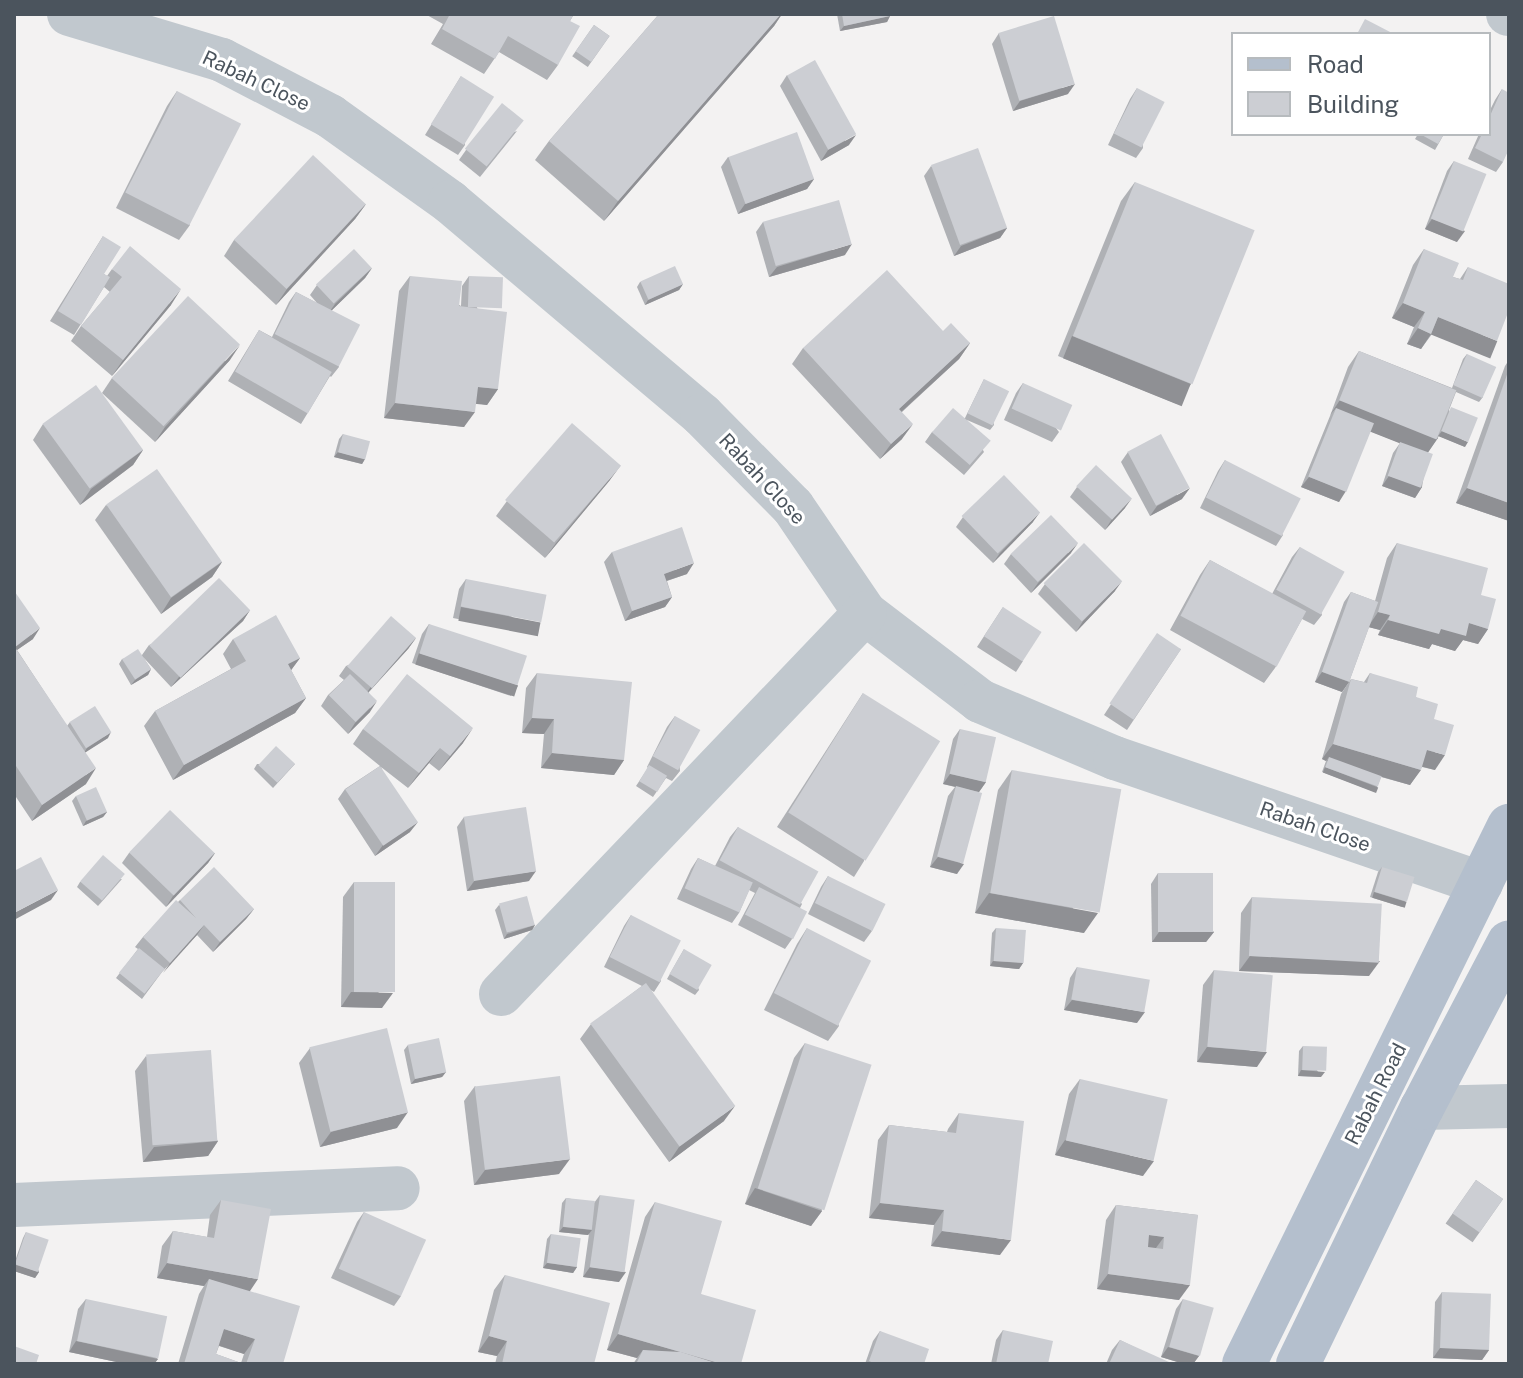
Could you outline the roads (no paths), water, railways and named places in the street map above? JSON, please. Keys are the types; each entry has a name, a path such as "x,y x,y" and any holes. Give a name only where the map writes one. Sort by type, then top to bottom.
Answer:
{"main road":[{"name":"Rabah Road","path":"1244,1364 1509,826"},
{"path":"1298,1364 1422,1108 1509,942"}],"street":[{"name":"Rabah Close","path":"69,14 222,60 330,116 450,202 702,415 793,507 865,613 980,701 1115,758 1481,883"},
{"path":"501,994 865,613"},
{"path":"1422,1108 1509,1106"},
{"path":"14,1205 398,1188"}]}
